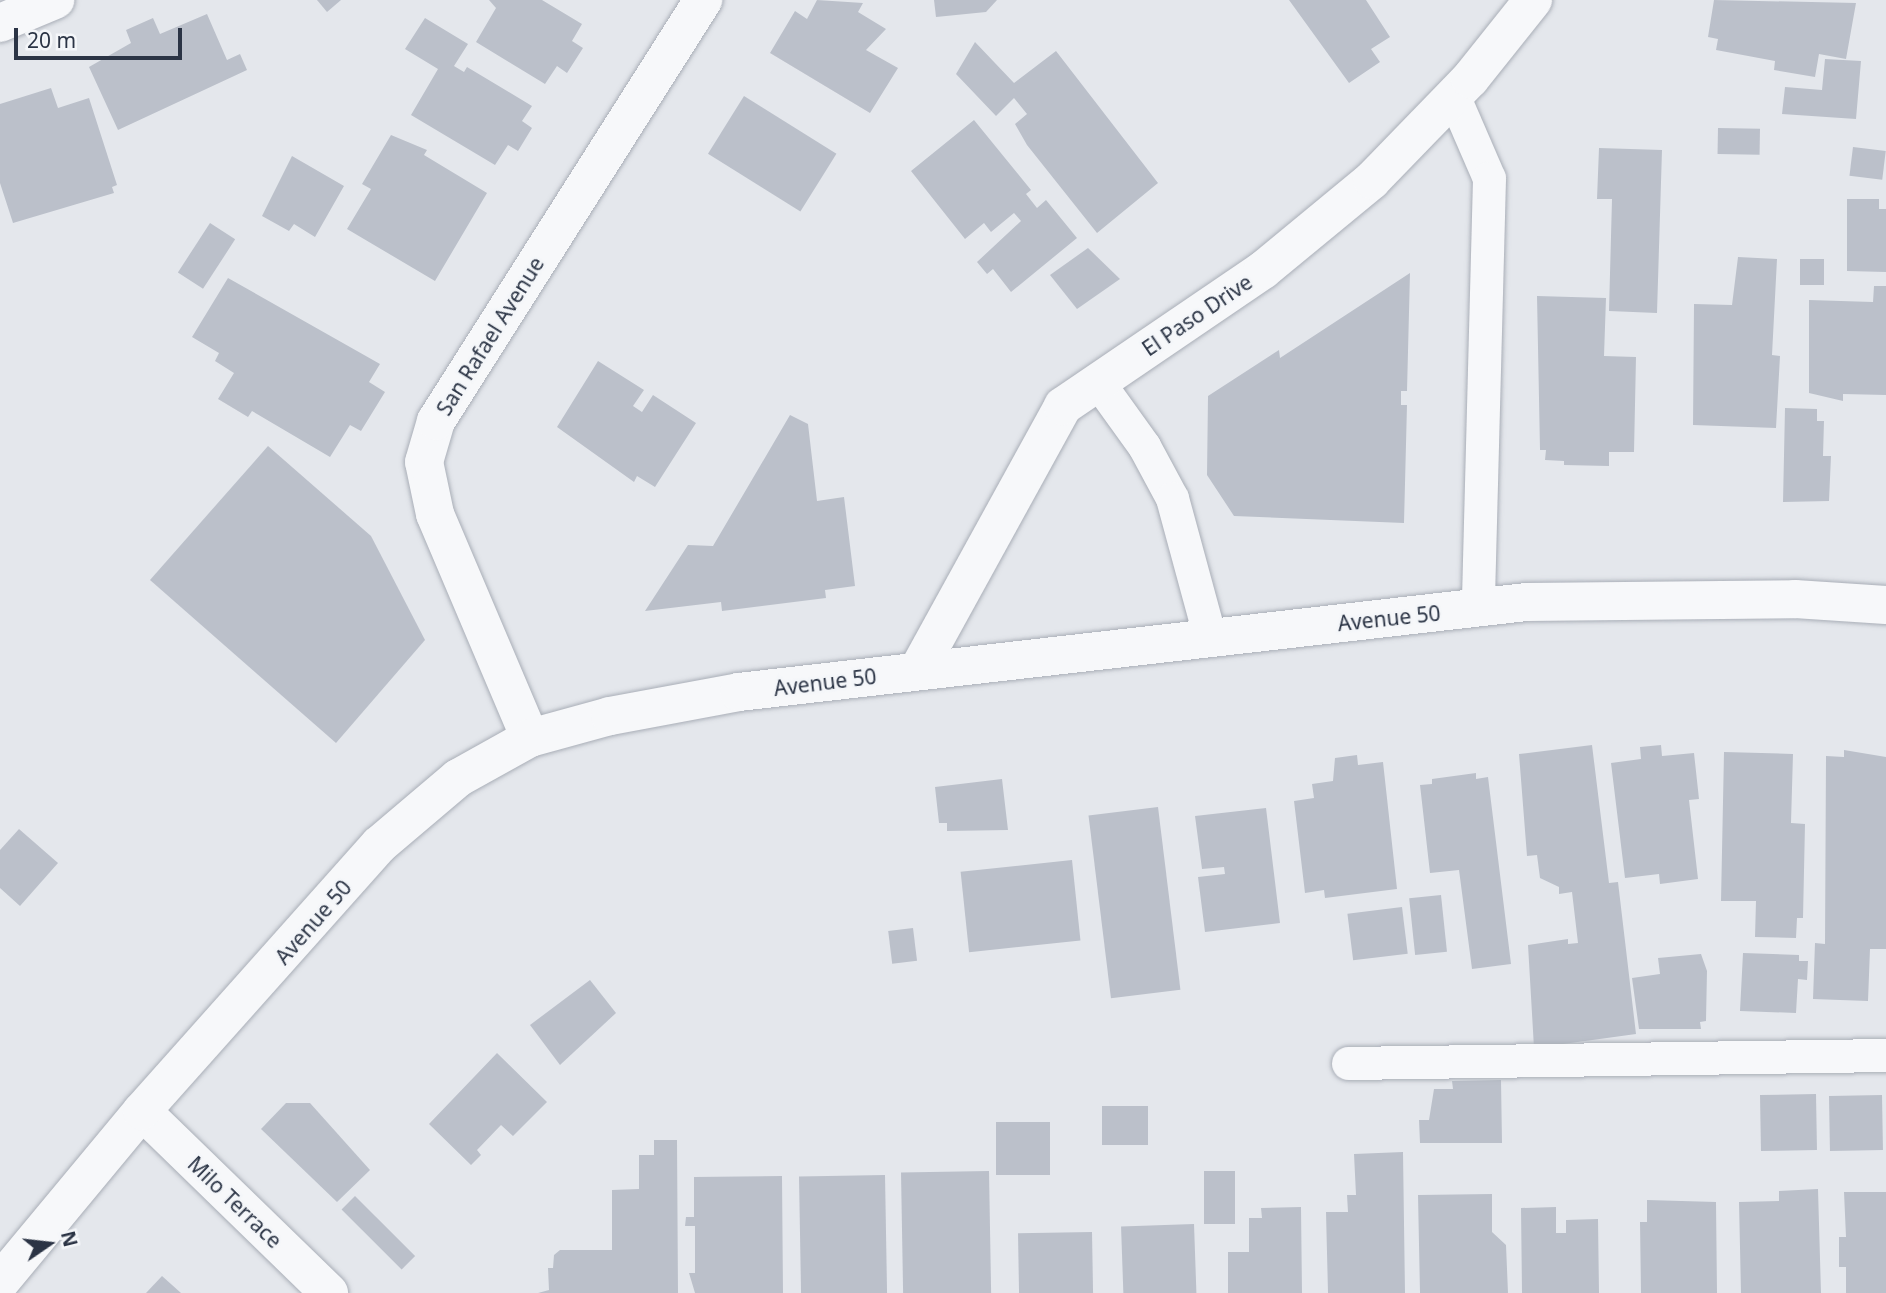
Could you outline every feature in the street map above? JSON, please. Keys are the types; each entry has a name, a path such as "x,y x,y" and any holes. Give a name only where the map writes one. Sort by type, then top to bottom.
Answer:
{"street":[{"path":"0,23 55,0"},
{"name":"San Rafael Avenue","path":"530,738 435,514 424,462 436,421 703,0"},
{"name":"El Paso Drive","path":"918,670 1063,406 1263,270 1372,180 1453,95 1533,0"},
{"name":"Avenue 50","path":"0,1282 142,1111 379,845 458,778 530,738 610,716 739,692 1478,608 1663,599 1886,606"},
{"name":"Milo Terrace","path":"142,1111 328,1293"}],"lane":[{"path":"1453,95 1489,178 1478,608"},
{"path":"1098,382 1144,446 1172,498 1210,638"},
{"path":"1348,1063 1886,1055"}],"building":[{"path":"317,0 341,0 327,12"},
{"path":"489,0 542,0 582,24 572,41 583,48 567,73 557,66 545,84 476,42 496,8"},
{"path":"817,0 863,3 858,12 886,29 866,50 898,68 870,113 770,53 795,11 807,19"},
{"path":"934,0 997,0 986,12 936,17"},
{"path":"1289,0 1366,0 1390,37 1371,49 1380,62 1349,83"},
{"path":"1714,0 1856,3 1846,59 1819,54 1815,77 1774,70 1775,61 1716,50 1718,39 1708,37"},
{"path":"207,14 227,60 240,54 247,70 118,130 89,67 131,43 126,30 153,18 160,34"},
{"path":"425,18 468,44 454,66 464,72 467,67 532,106 522,121 532,128 518,151 508,145 495,165 411,115 438,69 405,49"},
{"path":"975,42 1014,83 1056,51 1158,183 1097,233 1027,145 1015,124 1027,114 1014,98 996,116 956,74"},
{"path":"1825,59 1861,61 1856,119 1782,114 1785,87 1822,90"},
{"path":"51,88 58,108 89,98 117,185 112,187 114,193 13,223 0,183 0,104"},
{"path":"744,96 836,154 800,211 708,154"},
{"path":"974,120 1031,190 1026,194 1037,208 1046,200 1077,238 1011,292 993,269 987,274 977,262 1021,221 1014,213 991,232 984,223 965,239 911,171"},
{"path":"1718,128 1760,129 1760,155 1718,154"},
{"path":"391,135 427,150 424,155 487,193 435,281 347,229 371,189 362,184"},
{"path":"1853,147 1886,151 1882,180 1849,176"},
{"path":"1599,148 1662,150 1657,313 1609,311 1612,199 1597,199"},
{"path":"292,156 344,186 315,237 294,224 289,231 262,216"},
{"path":"1847,199 1879,199 1879,209 1886,209 1886,272 1847,271"},
{"path":"210,223 235,239 203,289 178,272"},
{"path":"1088,248 1120,279 1077,309 1050,275"},
{"path":"1738,257 1777,259 1772,355 1780,356 1776,428 1693,425 1694,304 1732,305"},
{"path":"1800,259 1824,259 1824,285 1800,285"},
{"path":"1410,273 1407,391 1401,391 1401,405 1407,405 1404,523 1234,516 1207,475 1208,396 1279,350 1280,358"},
{"path":"228,278 380,364 369,382 385,392 361,431 350,425 330,457 252,411 248,417 218,399 234,373 215,361 219,353 192,337"},
{"path":"1874,286 1886,286 1886,395 1843,394 1843,401 1809,393 1809,300 1873,302"},
{"path":"1537,296 1606,298 1604,356 1636,357 1634,452 1609,452 1609,466 1564,465 1564,461 1545,460 1546,450 1540,450"},
{"path":"598,361 644,390 633,406 642,412 653,395 696,423 655,487 637,476 634,482 557,427"},
{"path":"1785,408 1817,409 1817,421 1824,421 1823,456 1831,456 1829,501 1783,502"},
{"path":"790,415 808,424 817,501 844,497 855,586 825,590 826,598 722,611 721,602 645,611 688,545 713,546"},
{"path":"268,446 371,536 425,640 336,743 150,580"},
{"path":"1592,745 1609,883 1618,882 1636,1034 1534,1048 1528,945 1568,939 1568,944 1578,943 1572,892 1559,894 1559,887 1540,878 1537,855 1527,856 1519,754"},
{"path":"1661,745 1662,756 1694,753 1699,799 1689,800 1698,879 1660,884 1659,874 1625,878 1611,763 1641,759 1640,747"},
{"path":"1844,750 1886,757 1886,949 1870,949 1868,1001 1813,999 1815,943 1825,944 1826,756 1844,757"},
{"path":"1724,752 1793,754 1791,823 1805,824 1803,918 1797,918 1796,938 1755,937 1756,901 1721,901"},
{"path":"1357,755 1358,765 1383,762 1397,889 1325,898 1324,890 1305,893 1294,801 1314,798 1312,784 1333,781 1335,758"},
{"path":"1476,773 1476,779 1488,777 1511,964 1472,969 1459,870 1430,873 1420,785 1432,784 1432,779"},
{"path":"1002,779 1008,830 947,831 947,823 939,823 935,787"},
{"path":"1158,807 1180,990 1111,998 1089,816"},
{"path":"1266,808 1280,923 1205,932 1198,877 1225,874 1224,867 1202,869 1195,816"},
{"path":"19,829 58,863 20,906 0,888 0,850"},
{"path":"1072,860 1080,941 969,952 961,872"},
{"path":"1441,895 1447,952 1415,955 1409,898"},
{"path":"1402,907 1408,954 1353,960 1347,914"},
{"path":"913,928 917,961 892,964 888,931"},
{"path":"1743,953 1799,955 1799,961 1808,961 1807,980 1798,979 1796,1013 1740,1011"},
{"path":"1701,954 1707,971 1706,1021 1700,1022 1701,1029 1639,1029 1632,978 1660,974 1658,958"},
{"path":"590,980 616,1013 560,1065 530,1025"},
{"path":"497,1053 547,1102 513,1136 501,1125 477,1150 481,1155 471,1165 429,1124"},
{"path":"1501,1080 1502,1143 1420,1143 1419,1120 1429,1120 1434,1089 1453,1089 1452,1081"},
{"path":"1816,1094 1817,1150 1761,1151 1760,1095"},
{"path":"1882,1095 1883,1150 1830,1151 1829,1096"},
{"path":"286,1103 310,1103 370,1170 337,1202 261,1129"},
{"path":"1102,1106 1148,1106 1148,1145 1102,1145"},
{"path":"996,1122 1050,1122 1050,1175 996,1175"},
{"path":"654,1140 677,1140 678,1293 538,1293 549,1290 548,1268 553,1268 554,1255 560,1250 612,1250 612,1190 639,1189 639,1155 654,1155"},
{"path":"1403,1152 1405,1293 1328,1293 1326,1212 1348,1212 1347,1195 1356,1195 1354,1154"},
{"path":"989,1171 991,1293 903,1293 901,1173"},
{"path":"1204,1171 1235,1171 1235,1224 1204,1224"},
{"path":"885,1175 887,1293 801,1293 799,1177"},
{"path":"782,1176 783,1293 695,1293 689,1273 695,1273 695,1226 685,1226 686,1217 694,1217 694,1177"},
{"path":"1818,1189 1821,1293 1741,1293 1739,1202 1779,1201 1779,1191"},
{"path":"1844,1192 1886,1192 1886,1293 1846,1293 1846,1267 1839,1267 1839,1237 1846,1237"},
{"path":"1492,1194 1492,1232 1506,1245 1508,1293 1420,1293 1418,1195"},
{"path":"355,1196 415,1256 402,1270 342,1209"},
{"path":"1647,1200 1716,1202 1717,1293 1641,1293 1640,1222 1647,1222"},
{"path":"1301,1207 1302,1293 1228,1293 1228,1252 1249,1252 1249,1218 1262,1218 1261,1208"},
{"path":"1556,1207 1556,1233 1566,1233 1566,1220 1598,1219 1599,1293 1522,1293 1521,1208"},
{"path":"1194,1224 1196,1293 1123,1293 1121,1227"},
{"path":"1092,1232 1093,1293 1019,1293 1018,1233"},
{"path":"162,1276 181,1293 146,1293"}]}
